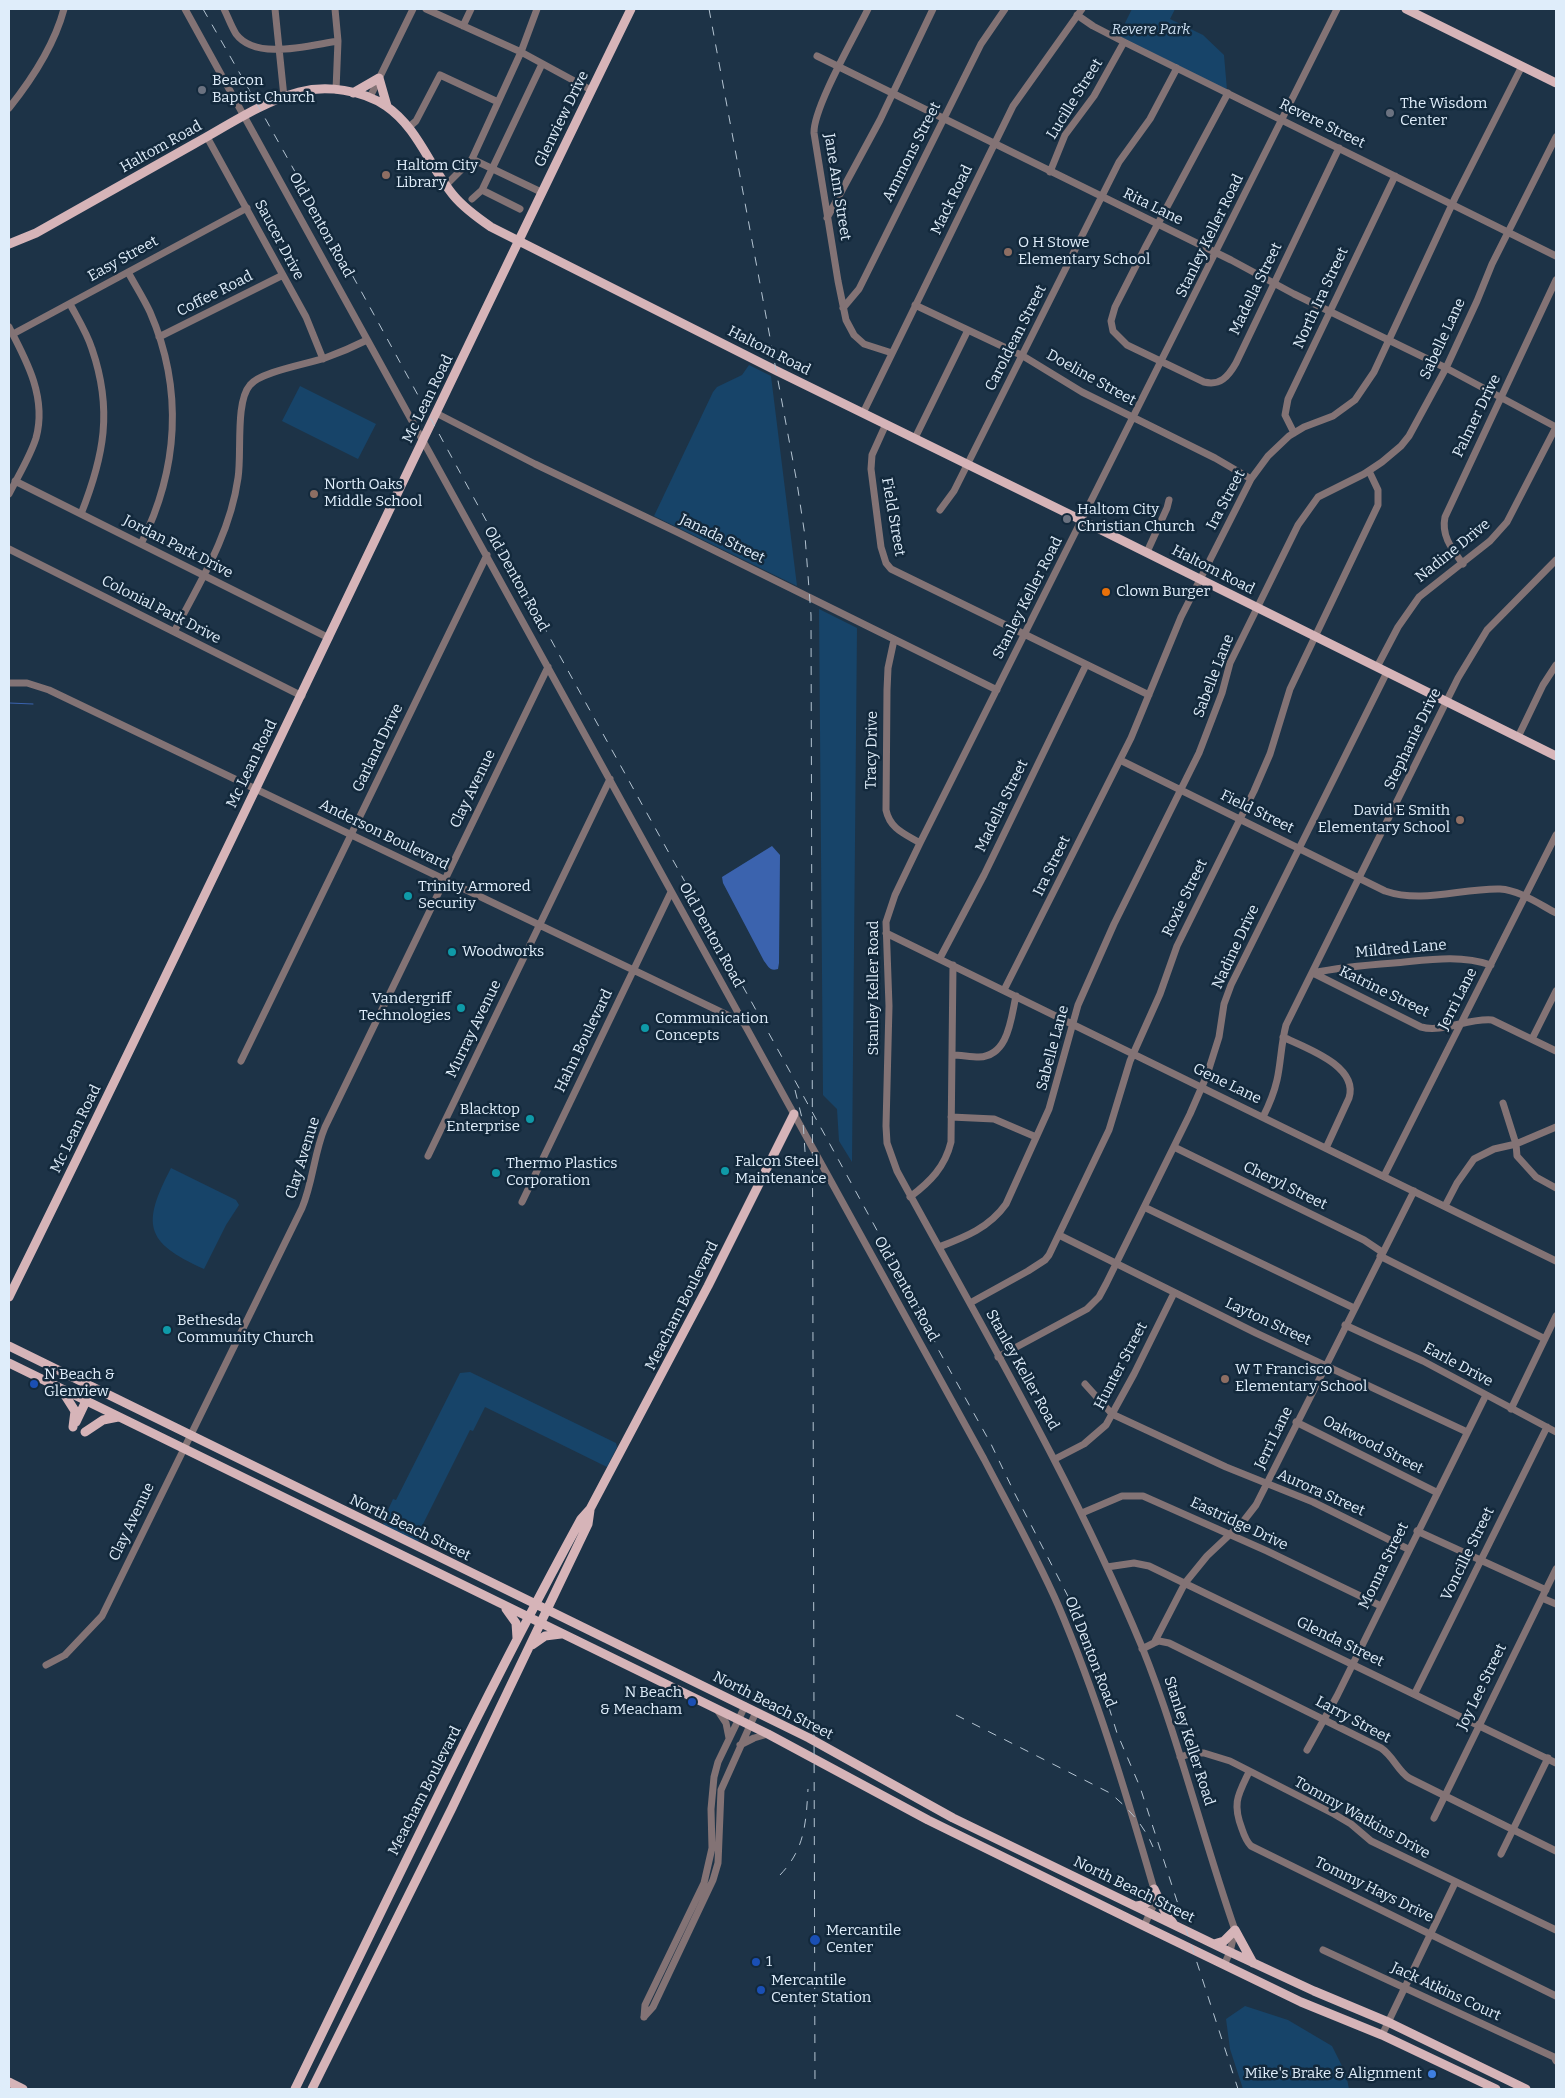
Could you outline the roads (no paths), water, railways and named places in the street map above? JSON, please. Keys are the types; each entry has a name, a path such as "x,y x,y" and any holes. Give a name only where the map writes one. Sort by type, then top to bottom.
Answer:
{"main road":[{"name":"Glenview Drive","path":"517,242 631,9"},
{"path":"1406,9 1556,83"},
{"path":"353,92 379,78 387,106"},
{"name":"Haltom Road","path":"9,244 36,233 245,116 284,97 312,90 353,92 370,97 387,106 409,126 454,196 473,214 517,242 1083,520 1556,756"},
{"name":"Mc Lean Road","path":"9,1297 167,974 255,788 302,696 517,242"},
{"name":"Meacham Boulevard","path":"295,2089 528,1618 581,1519 590,1509 708,1286 794,1114"},
{"name":"North Beach Street","path":"9,1346 745,1706 809,1738 934,1808 1253,1963 1388,2022 1526,2089"},
{"name":"North Beach Street","path":"9,1363 768,1734 928,1820 1144,1926 1302,2002 1382,2035 1496,2089"},
{"path":"61,1389 75,1411 73,1427 86,1401"},
{"path":"98,1407 85,1432 103,1420 119,1417"},
{"name":"Meacham Boulevard","path":"312,2089 530,1647 588,1524 590,1509"},
{"path":"415,1562 421,1548"},
{"path":"500,1604 513,1617 516,1623 517,1640"},
{"path":"530,1647 545,1636 563,1634"},
{"path":"640,1672 647,1658"},
{"path":"676,1689 682,1676"},
{"path":"928,1820 934,1808"},
{"path":"1020,1865 1026,1853"},
{"path":"1136,1906 1149,1902 1154,1889"},
{"path":"1154,1889 1164,1910 1175,1925"},
{"path":"388,1898 403,1906"},
{"path":"1214,1944 1224,1941 1235,1930 1253,1963"},
{"path":"1477,2080 1483,2068"},
{"path":"9,2082 23,2089"}],"street":[{"path":"9,108 36,72 49,50 64,9"},
{"name":"Old Denton Road","path":"185,9 980,1450 1043,1572 1059,1607 1098,1710 1154,1889 1155,1902 1144,1926"},
{"path":"224,9 237,35 257,48 279,50 338,41"},
{"path":"275,9 284,97"},
{"path":"335,9 338,41 336,90"},
{"path":"370,97 413,9"},
{"path":"426,9 521,52 591,90"},
{"path":"463,26 471,9"},
{"path":"446,186 472,159 521,52 537,9"},
{"name":"Jane Ann Street","path":"868,9 818,114 814,128 843,308 850,328 858,340 870,348 892,353"},
{"path":"827,218 893,93 933,9"},
{"name":"Ammons Street","path":"843,308 859,289 982,44 1006,9"},
{"name":"Stanley Keller Road","path":"1235,1930 1166,1711 1107,1567 1055,1459 910,1197 897,1171 887,1143 889,1006 886,922 890,907 920,843 1217,253 1337,9"},
{"name":"Revere Street","path":"1079,12 1093,26 1124,42 1556,256"},
{"name":"Mack Road","path":"863,413 1013,106 1079,12"},
{"name":"Lucille Street","path":"1050,172 1065,135 1094,96 1124,42"},
{"name":"Rita Lane","path":"817,56 1217,253 1274,284 1389,339 1556,427"},
{"path":"472,199 482,190 542,64"},
{"name":"Ira Street","path":"1004,990 1120,760 1149,696 1181,617 1251,479 1279,444 1294,433 1333,416 1355,400 1374,372 1453,204 1522,66"},
{"name":"Caroldean Street","path":"940,510 954,491 968,464 1119,162 1150,118 1177,68"},
{"path":"409,126 416,121 440,75 498,102"},
{"name":"Madella Street","path":"1228,93 1116,307 1111,321 1113,331 1127,345 1204,382 1211,384 1225,379 1236,363 1339,148"},
{"name":"Saucer Drive","path":"207,137 306,317 324,359"},
{"name":"Sabelle Lane","path":"939,1248 977,1230 997,1216 1006,1204 1053,1100 1072,1023 1114,924 1199,753 1230,663 1298,525 1312,502 1325,492 1369,471 1401,446 1410,436 1446,368 1492,264 1556,137"},
{"path":"472,159 541,192"},
{"name":"North Ira Street","path":"1294,433 1286,419 1285,410 1395,176"},
{"path":"482,190 520,209"},
{"name":"Easy Street","path":"13,334 247,208"},
{"path":"128,272 150,312 159,337 172,395 172,435 163,491 151,524 141,544"},
{"name":"Coffee Road","path":"159,337 283,275"},
{"name":"Palmer Drive","path":"1462,564 1447,541 1443,525 1445,517 1556,280"},
{"path":"70,304 92,349 101,379 104,410 104,437 98,468 81,514"},
{"name":"Doeline Street","path":"916,304 1023,356 1082,392 1215,458 1251,479"},
{"path":"9,327 31,371 39,404 36,438 9,494"},
{"path":"915,438 968,330"},
{"path":"174,632 204,576 232,514 240,461 240,408 246,391 255,381 265,375 324,359 367,340"},
{"name":"Janada Street","path":"436,413 535,464 997,690"},
{"name":"Field Street","path":"886,424 872,455 871,469 874,505 886,563 895,572 1149,696"},
{"name":"Nadine Drive","path":"1377,667 1398,627 1419,597 1490,541 1507,522 1556,427"},
{"name":"Roxie Street","path":"970,1303 1045,1260 1059,1235 1109,1130 1121,1085 1160,994 1177,946 1270,754 1290,689 1378,505 1378,490 1369,471"},
{"name":"Jordan Park Drive","path":"15,481 329,638"},
{"path":"1147,552 1169,500"},
{"name":"Colonial Park Drive","path":"9,549 302,696"},
{"name":"Garland Drive","path":"241,1062 486,555"},
{"name":"Stephanie Drive","path":"1263,1117 1273,1096 1278,1078 1286,1026 1470,655 1487,630 1556,560"},
{"name":"Tracy Drive","path":"894,640 888,668 886,810 894,828 920,843"},
{"name":"Madella Street","path":"940,958 984,875 1086,665"},
{"path":"1518,737 1543,685 1556,665"},
{"name":"Clay Avenue","path":"46,1665 66,1655 102,1616 302,1208 310,1187 317,1150 325,1127 548,667"},
{"name":"Nadine Drive","path":"998,1356 1087,1309 1099,1297 1202,1087 1214,1054 1223,1009 1231,985 1387,672"},
{"name":"Anderson Boulevard","path":"9,683 27,683 44,688 744,1023"},
{"name":"Field Street","path":"1120,760 1359,879 1396,895 1413,897 1501,889 1525,897 1556,913"},
{"name":"Murray Avenue","path":"428,1156 610,779"},
{"name":"Jerri Lane","path":"1384,1176 1556,835"},
{"name":"Hahn Boulevard","path":"522,1202 672,892"},
{"name":"Gene Lane","path":"886,933 1556,1261"},
{"name":"Mildred Lane","path":"1312,973 1337,968 1450,958 1470,958 1490,965"},
{"path":"910,1197 928,1183 944,1163 951,1142 953,965"},
{"name":"Katrine Street","path":"1312,973 1420,1027 1437,1029 1462,1022 1481,1019 1492,1020 1556,1051"},
{"path":"1532,1040 1556,991"},
{"path":"952,1055 979,1057 986,1056 998,1049 1006,1038 1016,996"},
{"path":"1283,1037 1330,1061 1350,1081 1351,1092 1349,1098 1326,1148"},
{"path":"1503,1103 1516,1144 1517,1156 1536,1177 1556,1188"},
{"path":"951,1117 994,1119 1036,1138"},
{"path":"1445,1206 1457,1183 1474,1159 1494,1149 1516,1144 1556,1127"},
{"name":"Cheryl Street","path":"1174,1147 1364,1240 1381,1254 1545,1339"},
{"name":"Jerri Lane","path":"1154,1643 1185,1582 1208,1556 1242,1523 1251,1511 1267,1483 1296,1422 1414,1191"},
{"path":"1144,1207 1354,1308"},
{"name":"Layton Street","path":"1059,1235 1174,1293 1467,1432"},
{"name":"Hunter Street","path":"1055,1459 1092,1438 1106,1425 1134,1374 1174,1293"},
{"path":"1511,1409 1556,1316"},
{"name":"Earle Drive","path":"1346,1325 1423,1361 1556,1432"},
{"path":"1085,1384 1112,1414"},
{"name":"Monna Street","path":"1307,1750 1486,1395"},
{"name":"Aurora Street","path":"1112,1414 1312,1502 1408,1549"},
{"name":"Oakwood Street","path":"1296,1422 1436,1492"},
{"name":"Voncille Street","path":"1414,1693 1546,1427"},
{"name":"Eastridge Drive","path":"1082,1513 1122,1496 1143,1496 1380,1606"},
{"path":"1417,1531 1546,1590"},
{"name":"Glenda Street","path":"1107,1567 1142,1563 1185,1582 1556,1763"},
{"name":"Joy Lee Street","path":"1434,1818 1556,1569"},
{"path":"1542,1598 1556,1604"},
{"name":"Larry Street","path":"1154,1643 1159,1641 1169,1643 1381,1748 1393,1759 1405,1775 1556,1851"},
{"path":"1142,1649 1154,1643"},
{"path":"745,1706 718,1762 714,1777 711,1809 712,1848 704,1883 645,2006 644,2017 653,2007 713,1880 718,1863 722,1790 756,1712"},
{"path":"716,1709 726,1723 729,1739"},
{"path":"740,1746 754,1738 768,1734"},
{"name":"Tommy Watkins Drive","path":"1180,1757 1193,1753 1204,1753 1230,1761 1334,1814 1351,1824 1371,1841 1556,1930"},
{"path":"1501,1854 1548,1758"},
{"name":"Tommy Hays Drive","path":"1249,1772 1237,1796 1235,1807 1245,1836 1251,1846 1556,1996"},
{"path":"1382,2035 1455,1883"},
{"path":"1224,1965 1230,1952 1235,1930"},
{"name":"Jack Atkins Court","path":"1323,1950 1554,2057 1556,2061"}],"water":[{"path":"772,846 780,855 779,963 778,969 775,970 770,968 764,961 723,883 722,877"}],"waterway":[{"path":"9,703 33,704"}],"railway":[{"path":"203,9 339,251 923,1315 938,1349 991,1444 1072,1604 1091,1650 1117,1733 1140,1787 1238,2089"},
{"path":"709,9 797,483 805,536 811,615 815,2089"},
{"path":"795,1090 803,1122 806,1166"},
{"path":"956,1715 1110,1793 1135,1817 1153,1847"},
{"path":"780,1875 795,1855 803,1835 808,1789"}],"place":[{"name":"Beacon Baptist Church","path":"202,90"},
{"name":"The Wisdom Center","path":"1390,113"},
{"name":"Haltom City Library","path":"386,175"},
{"name":"O H Stowe Elementary School","path":"1008,252"},
{"name":"North Oaks Middle School","path":"314,494"},
{"name":"Haltom City Christian Church","path":"1067,519"},
{"name":"Clown Burger","path":"1106,592"},
{"name":"David E Smith Elementary School","path":"1460,820"},
{"name":"Trinity Armored Security","path":"408,896"},
{"name":"Woodworks","path":"452,952"},
{"name":"Vandergriff Technologies","path":"461,1008"},
{"name":"Communication Concepts","path":"645,1028"},
{"name":"Blacktop Enterprise","path":"530,1119"},
{"name":"Falcon Steel Maintenance","path":"725,1171"},
{"name":"Thermo Plastics Corporation","path":"496,1173"},
{"name":"Bethesda Community Church","path":"167,1330"},
{"name":"W T Francisco Elementary School","path":"1225,1379"},
{"name":"N Beach & Glenview","path":"34,1384"},
{"name":"N Beach & Meacham","path":"692,1702"},
{"name":"Mercantile Center","path":"815,1940"},
{"name":"1","path":"756,1962"},
{"name":"Mercantile Center Station","path":"761,1990"},
{"name":"Mike's Brake & Alignment","path":"1432,2074"}],"park label":[{"name":"Revere Park","path":"1151,30"}]}
